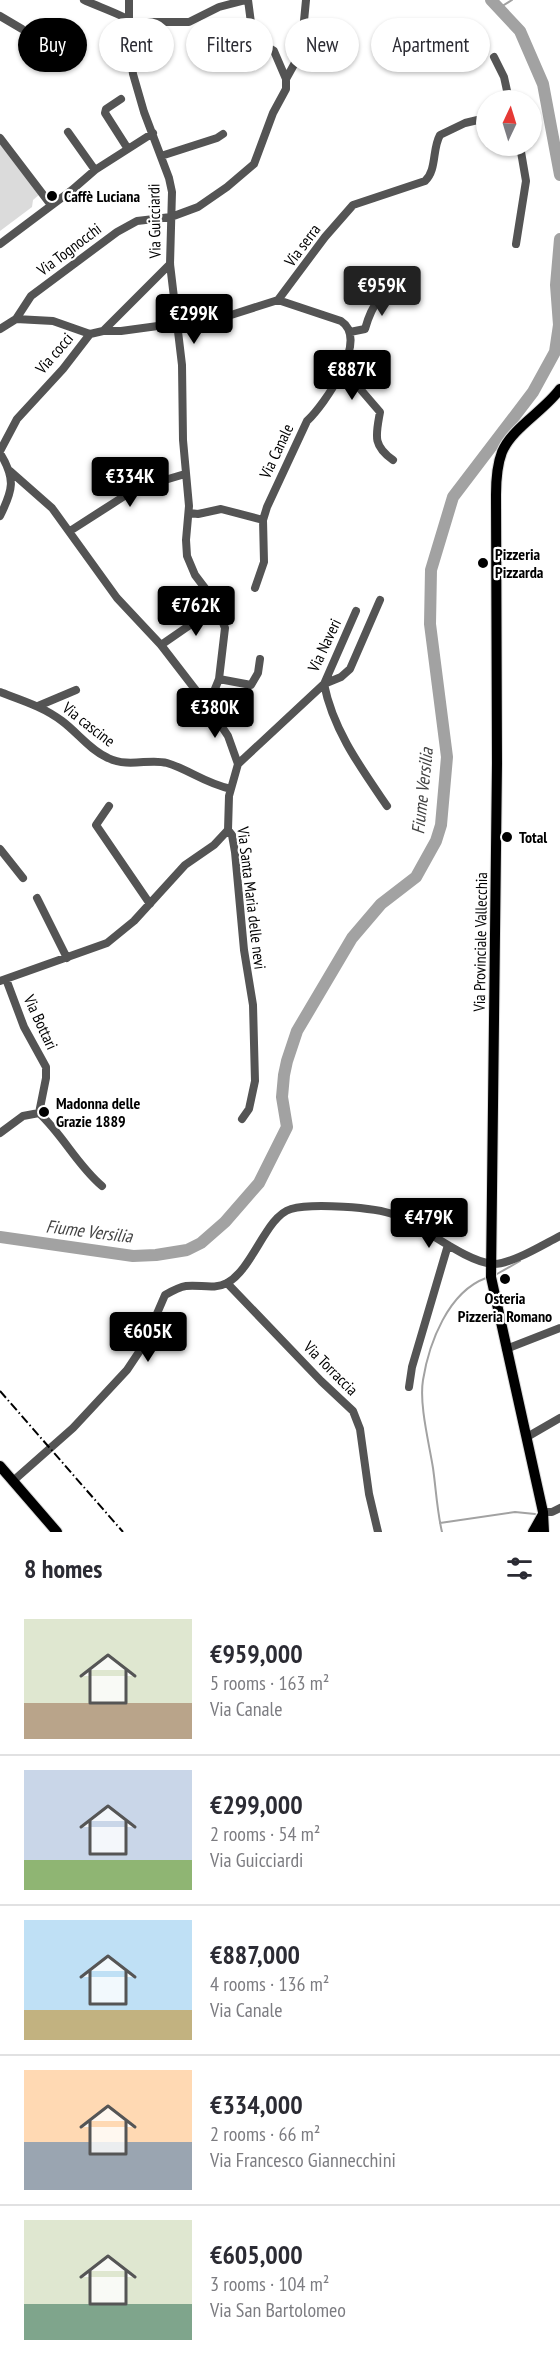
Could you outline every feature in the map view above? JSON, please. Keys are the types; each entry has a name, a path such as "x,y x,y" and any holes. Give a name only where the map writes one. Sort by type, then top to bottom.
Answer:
{"main road":[{"name":"Via Provinciale Vallecchia","path":"544,1532 543,1512 491,1277 497,763 496,478 503,451 520,428 560,389"},
{"path":"0,1466 57,1532"},
{"path":"533,1532 543,1512"}],"street":[{"path":"84,0 111,13 128,17 132,22 189,22 219,7 247,0 253,38 273,51 286,79"},
{"name":"Via Guicciardi","path":"129,0 128,17 133,74 172,192 170,264 182,365 185,474 189,513 187,556 195,575 210,594 224,621 225,628 219,679 208,706"},
{"name":"Via Tognocchi","path":"0,330 16,319 31,296 117,232 142,219 171,217 190,211 207,202 254,164 273,113 286,89 286,79 303,43 306,4"},
{"path":"0,16 18,27"},
{"path":"494,57 504,77 507,90"},
{"path":"121,99 106,109 105,113 128,149"},
{"name":"Via serra","path":"279,300 325,237 353,205 424,181 432,170 434,151 440,135 476,120"},
{"path":"68,132 94,170"},
{"path":"0,244 94,170 153,134"},
{"path":"161,156 223,134"},
{"path":"0,138 51,205"},
{"path":"516,244 526,181 522,156"},
{"path":"103,331 170,264"},
{"path":"103,331 130,330 231,315 279,300 341,321 347,325 350,332 364,329 376,300 406,276"},
{"path":"16,319 53,321 90,334"},
{"name":"Via cocci","path":"0,452 17,419 63,369 90,334 103,331"},
{"name":"Via Canale","path":"255,588 264,562 263,520 307,421 317,412 343,369 352,339 350,332"},
{"path":"343,369 380,412 377,443 382,453 393,460"},
{"path":"0,452 10,471 42,498 70,531 117,598 161,645 208,706 228,736 238,764"},
{"path":"0,516 11,490 10,471"},
{"path":"70,531 126,495 148,485 185,474"},
{"path":"189,513 198,514 221,509 263,520"},
{"path":"380,600 350,669 341,677 324,684 336,725 365,775 387,806"},
{"path":"161,645 216,607"},
{"name":"Via Naveri","path":"238,764 324,684 356,611"},
{"path":"219,679 251,685 258,673 260,659"},
{"path":"38,706 76,690"},
{"name":"Via cascine","path":"0,692 38,706 64,722 96,751 109,759 127,764 169,764 212,785 231,789"},
{"name":"Via Santa Maria delle nevi","path":"238,764 231,789 228,830 232,835 235,852 244,950 253,1005 255,1081 249,1109 242,1119"},
{"path":"109,806 96,825 150,904"},
{"path":"3,980 107,943 134,921 185,865 214,844 228,830"},
{"path":"0,849 22,878"},
{"path":"37,898 67,958"},
{"name":"Via Bottari","path":"3,980 24,1027 46,1067 39,1113"},
{"path":"0,1133 23,1116 39,1113 53,1125 90,1177 102,1186"},
{"path":"13,1481 73,1428 127,1370 143,1346 165,1295 186,1286 214,1287 227,1283 260,1246 282,1212 293,1208 327,1206 375,1210 395,1215 448,1245 491,1264 504,1262 560,1236"},
{"path":"409,1387 412,1367 448,1245"},
{"name":"Via Torraccia","path":"227,1283 353,1411 360,1429 369,1494 378,1532"},
{"path":"506,1349 560,1328"},
{"path":"527,1437 560,1418"},
{"path":"543,1512 552,1512 560,1508"}],"shaded area":[{"path":"0,143 40,194 33,200 32,207 0,231"}],"waterway":[{"name":"Fiume Versilia","path":"491,0 520,31 543,84 560,175"},
{"path":"499,8 512,0"},
{"name":"Fiume Versilia","path":"0,1237 133,1256 187,1250 201,1243 225,1222 259,1183 287,1127 282,1097 284,1075 297,1031 352,938 381,904 416,877 436,841 441,825 447,757 430,624 431,570 453,497 533,392 555,352 559,325 556,285 560,239"},
{"path":"497,1274 520,1261"},
{"path":"442,1532 423,1412 423,1380 430,1350 442,1320 461,1295 486,1278"},
{"path":"440,1523 515,1512 535,1514"}],"railway":[{"path":"0,1391 123,1532"}],"place":[{"name":"Caffè Luciana","path":"52,196"},
{"name":"Pizzeria Pizzarda","path":"483,563"},
{"name":"Total","path":"507,837"},
{"name":"Madonna delle Grazie 1889","path":"44,1112"},
{"name":"Osteria Pizzeria Romano","path":"505,1279"}]}
